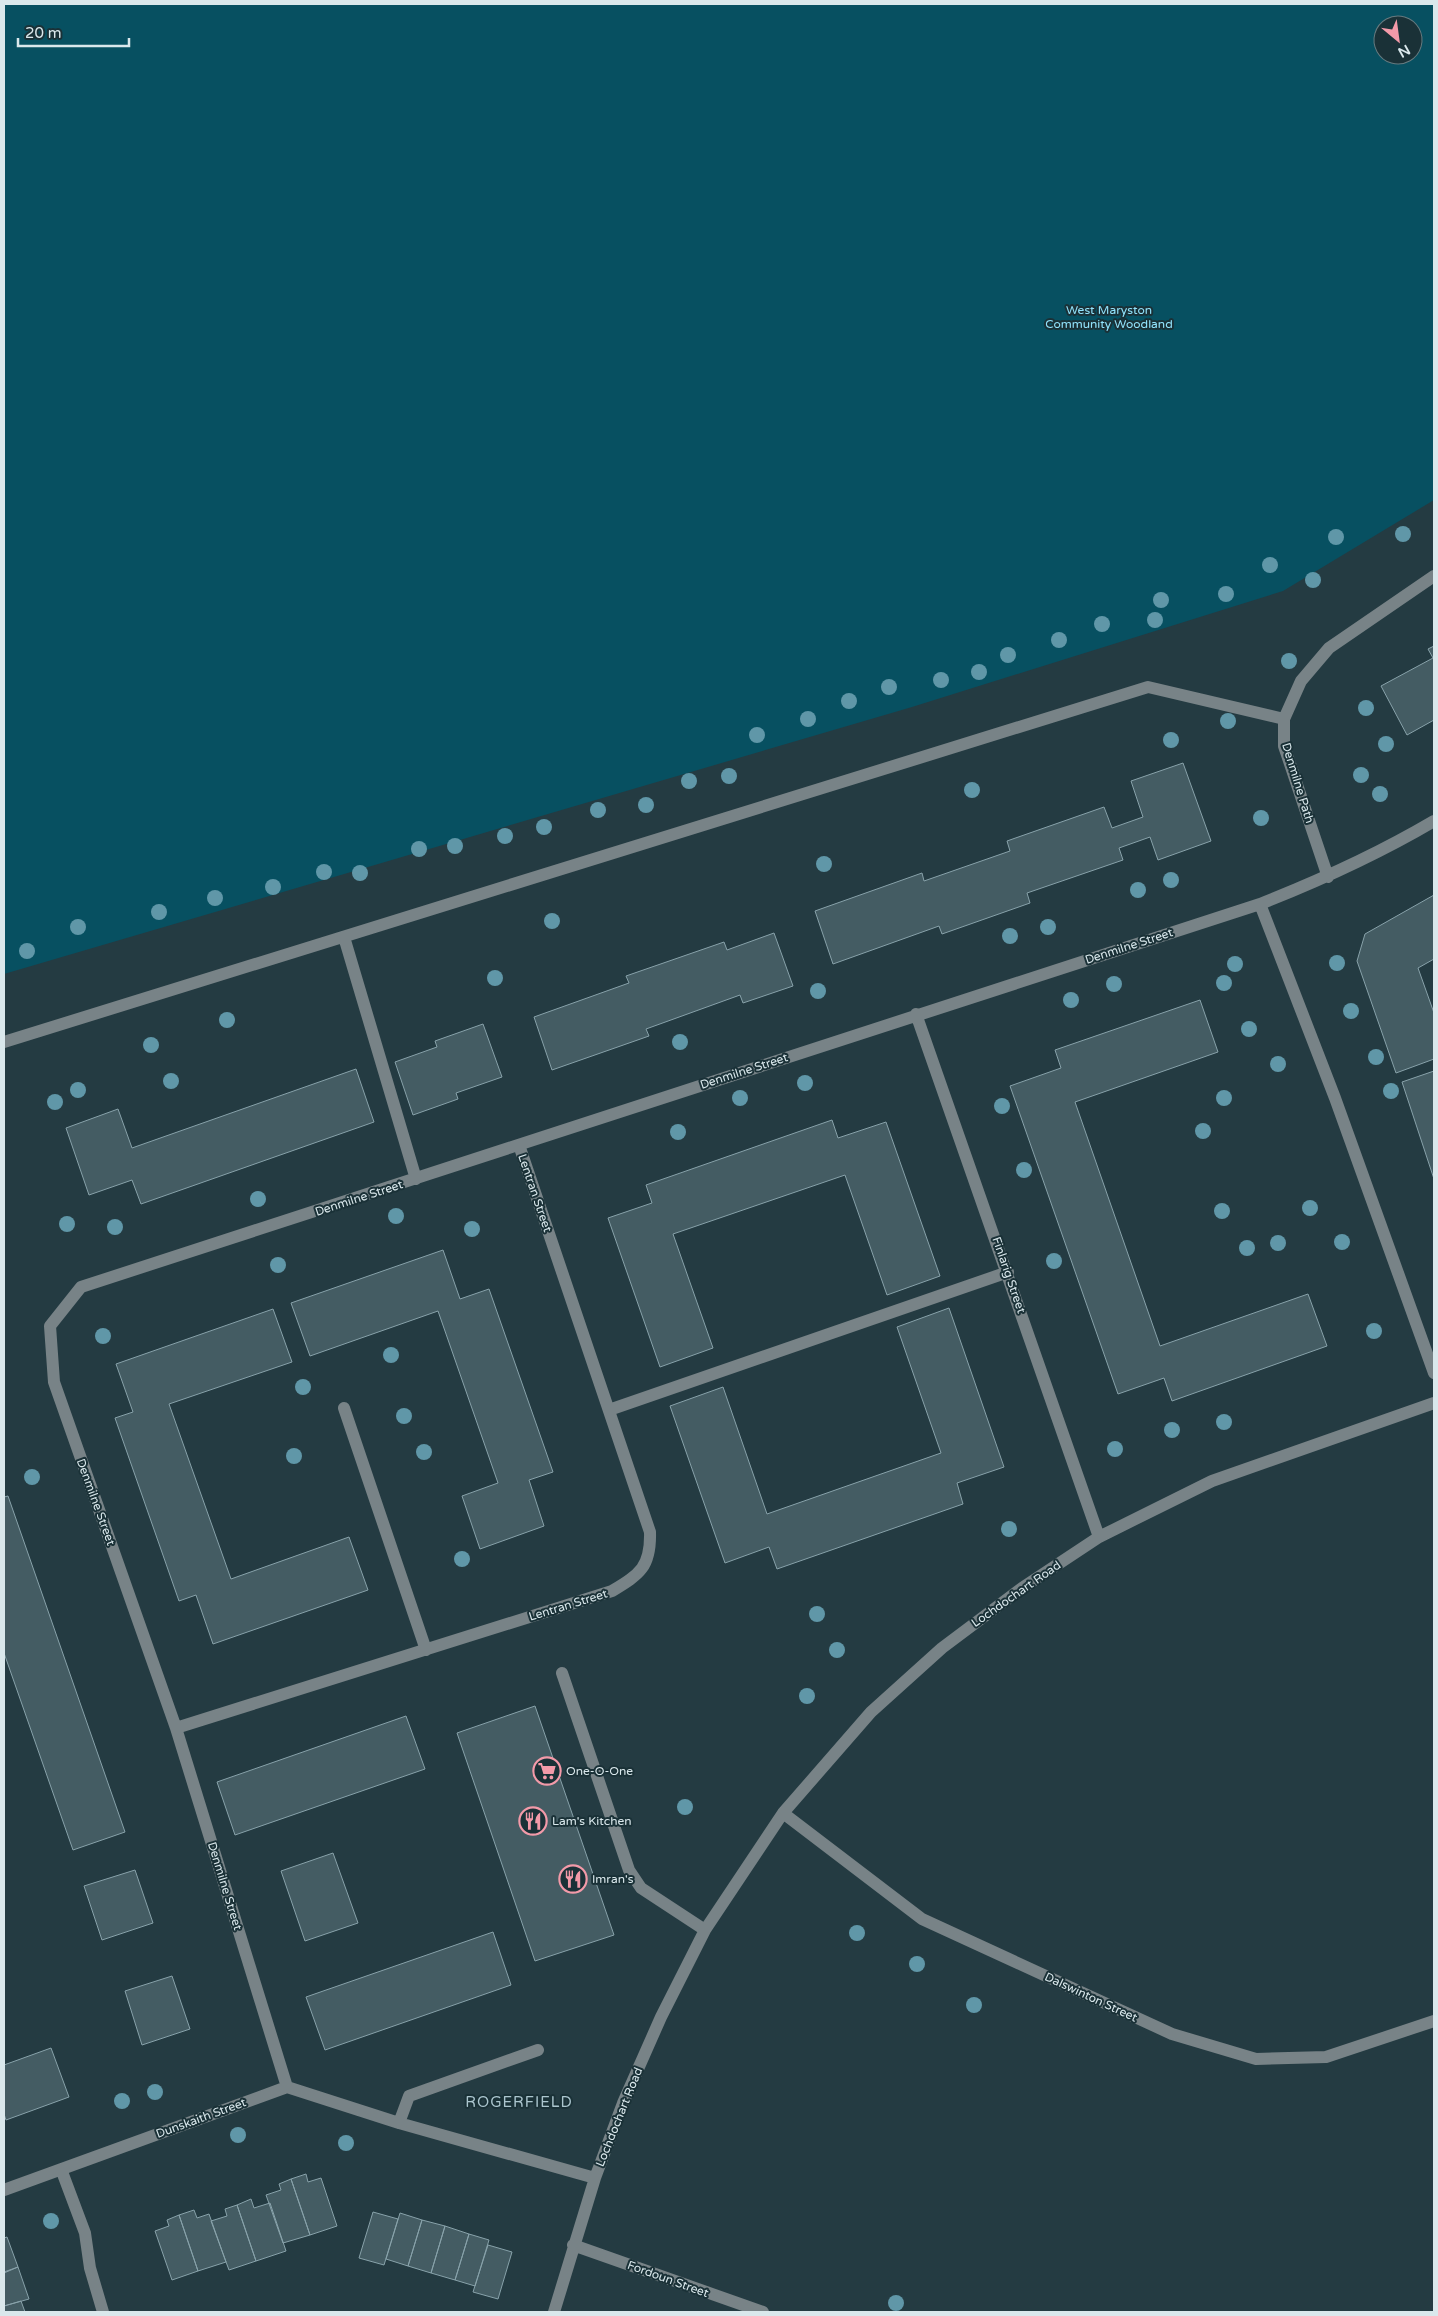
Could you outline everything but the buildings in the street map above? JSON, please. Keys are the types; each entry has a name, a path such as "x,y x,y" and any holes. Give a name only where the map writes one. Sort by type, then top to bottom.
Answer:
{"street":[{"name":"Denmilne Path","path":"1328,877 1284,746 1284,719 1301,680 1329,648 1434,576"},
{"path":"4,1042 1148,687 1284,719"},
{"name":"Denmilne Street","path":"288,2087 176,1728 54,1382 50,1326 81,1287 916,1014 1260,904 1328,877 1383,851 1434,821"},
{"path":"1260,904 1335,1098 1434,1374"},
{"path":"344,937 416,1179"},
{"name":"Finlarig Street","path":"916,1014 1008,1272 1099,1537"},
{"name":"Lentran Street","path":"176,1728 612,1591 638,1574 651,1550 650,1532 519,1145"},
{"path":"609,1410 1008,1272"},
{"name":"Lochdochart Road","path":"554,2312 595,2178 623,2103 661,2017 705,1930 783,1813 870,1712 942,1648 1022,1588 1099,1537 1212,1481 1434,1403"},
{"path":"344,1408 426,1650"},
{"path":"562,1674 629,1870 641,1888 705,1930"},
{"name":"Dalswinton Street","path":"783,1813 922,1919 1172,2034 1256,2059 1326,2057 1434,2021"},
{"path":"399,2123 409,2096 538,2050"},
{"path":"288,2087 399,2123 595,2178"},
{"name":"Dunskaith Street","path":"4,2190 288,2087"},
{"path":"61,2169 85,2233 90,2268 103,2312"},
{"name":"Fordoun Street","path":"573,2245 762,2312"}],"green space":[{"name":"West Maryston Community Woodland","path":"4,4 1434,4 1434,500 1283,591 912,707 4,974"}],"place":[{"name":"One-O-One","path":"547,1771"},
{"name":"Lam's Kitchen","path":"533,1821"},
{"name":"Imran's","path":"573,1879"}],"district":[{"name":"ROGERFIELD","path":"519,2102"}]}
